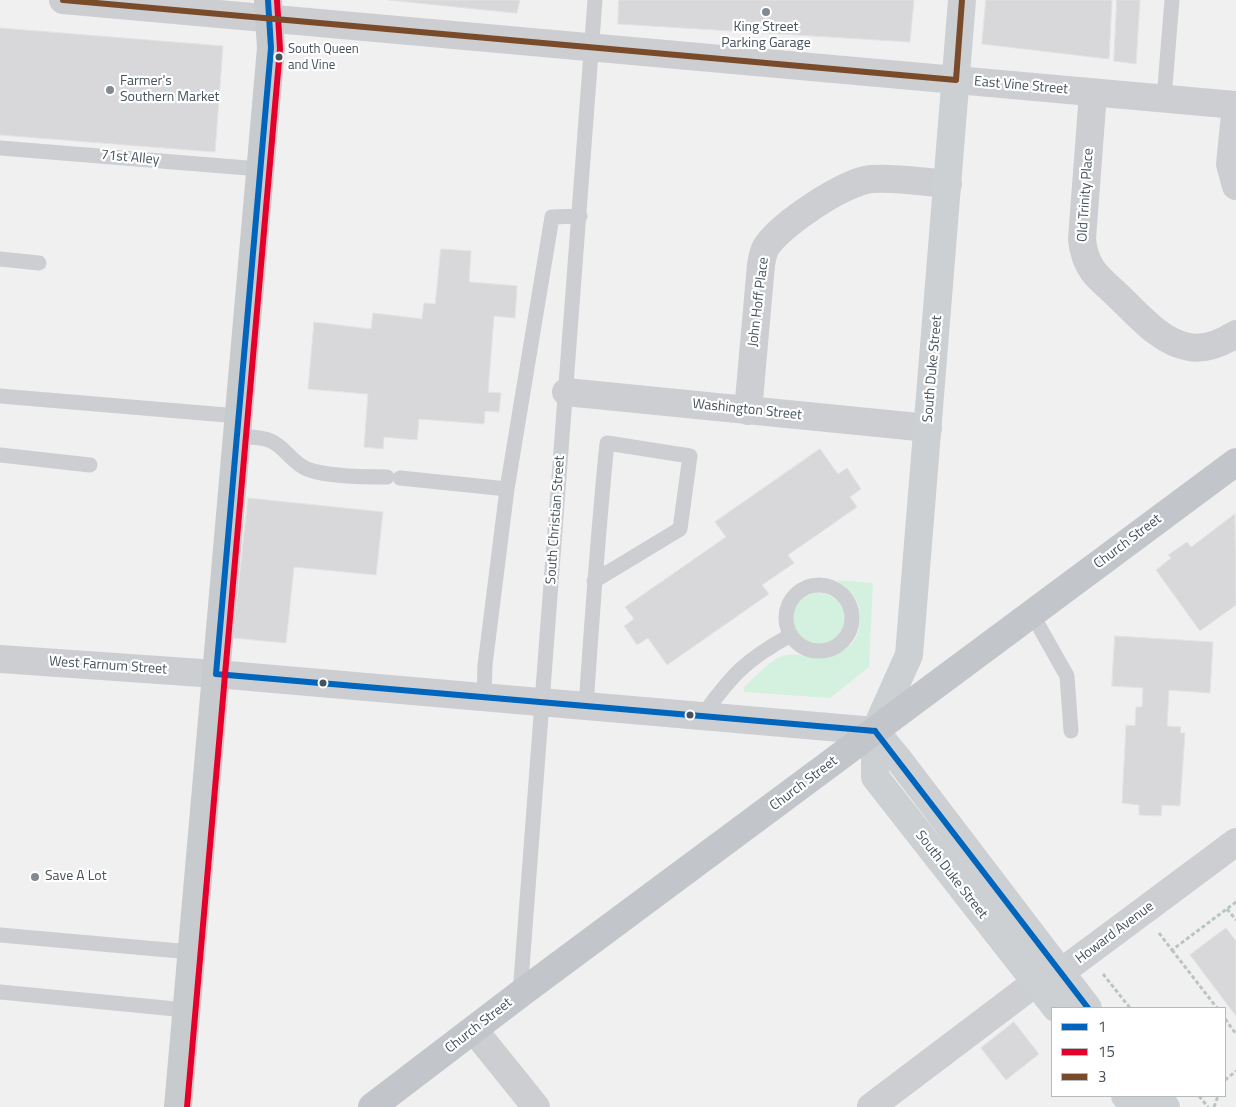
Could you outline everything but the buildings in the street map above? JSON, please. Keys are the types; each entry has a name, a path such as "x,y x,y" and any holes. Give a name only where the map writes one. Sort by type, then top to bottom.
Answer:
{"highway":[{"name":"Church Street","path":"372,1107 520,994 1032,614 1233,471"}],"main road":[{"name":"South Duke Street","path":"962,0 909,655 875,731 1034,935 1056,1007"},
{"path":"178,1107 271,48 268,8"},
{"name":"South Duke Street","path":"1048,978 1087,1007"},
{"path":"1126,1097 1134,1107"},
{"path":"1158,1097 1166,1107"}],"street":[{"name":"East Vine Street","path":"63,0 268,8 591,46 1236,105"},
{"name":"Old Trinity Place","path":"1093,93 1082,239 1083,251 1093,272 1152,328 1172,342 1190,348 1207,347 1223,343 1236,334"},
{"path":"1236,105 1230,164 1236,186"},
{"name":"John Hoff Place","path":"748,411 761,265 766,247 789,224 838,190 853,183 871,179 887,179 948,184"},
{"name":"Washington Street","path":"566,392 928,428"},
{"name":"West Farnum Street","path":"0,659 216,674 875,731"},
{"name":"Howard Avenue","path":"871,1107 1236,842"},
{"path":"474,1030 536,1107"}],"lane":[{"name":"South Christian Street","path":"520,994 595,0"},
{"path":"1164,98 1172,0"},
{"name":"71st Alley","path":"0,148 260,169"},
{"path":"484,697 485,665 507,489 552,217 580,216"},
{"path":"0,259 39,263"},
{"path":"0,396 238,426 270,440 283,449 296,463 308,469 361,477 393,478 507,489"},
{"path":"586,706 594,581 607,443 690,456 680,529 594,581"},
{"path":"0,455 90,465"},
{"path":"816,585 826,586 837,590 845,597 850,607 850,628 838,645 828,650 807,649 791,635 786,625 786,614 789,603 800,591 816,585"},
{"path":"1032,614 1067,676 1071,731"},
{"path":"702,716 730,678 743,665 762,650 791,635"},
{"path":"0,935 192,952"},
{"path":"0,992 186,1010"}],"path":[{"path":"1172,950 1236,902"},
{"path":"1228,909 1236,920"},
{"path":"1153,938 1160,933 1215,1007"},
{"path":"1110,969 1103,974 1129,1007"},
{"path":"1226,1020 1236,1034"},
{"path":"1226,1079 1236,1071"},
{"path":"1200,1097 1208,1107"}],"green space":[{"path":"835,580 873,583 869,667 830,698 744,692 744,687 776,659 785,655 830,657 840,653 851,644 857,636 859,626 860,615 858,605 849,591"},
{"path":"814,593 824,593 833,597 841,605 845,619 841,633 833,641 824,645 814,645 805,641 797,633 793,624 793,614 797,605 805,597"}],"transit line":[{"name":"3","path":"63,0 956,80 962,0"},
{"name":"1","path":"216,674 271,48 268,0"},
{"name":"15","path":"187,1107 280,49 277,0"},
{"name":"1","path":"216,674 875,731"},
{"name":"1","path":"875,731 1087,1007"}],"place":[{"name":"King Street Parking Garage","path":"766,12"},
{"name":"South Queen and Vine","path":"279,57"},
{"name":"Farmer's Southern Market","path":"110,90"},
{"name":"Save A Lot","path":"35,877"}]}
